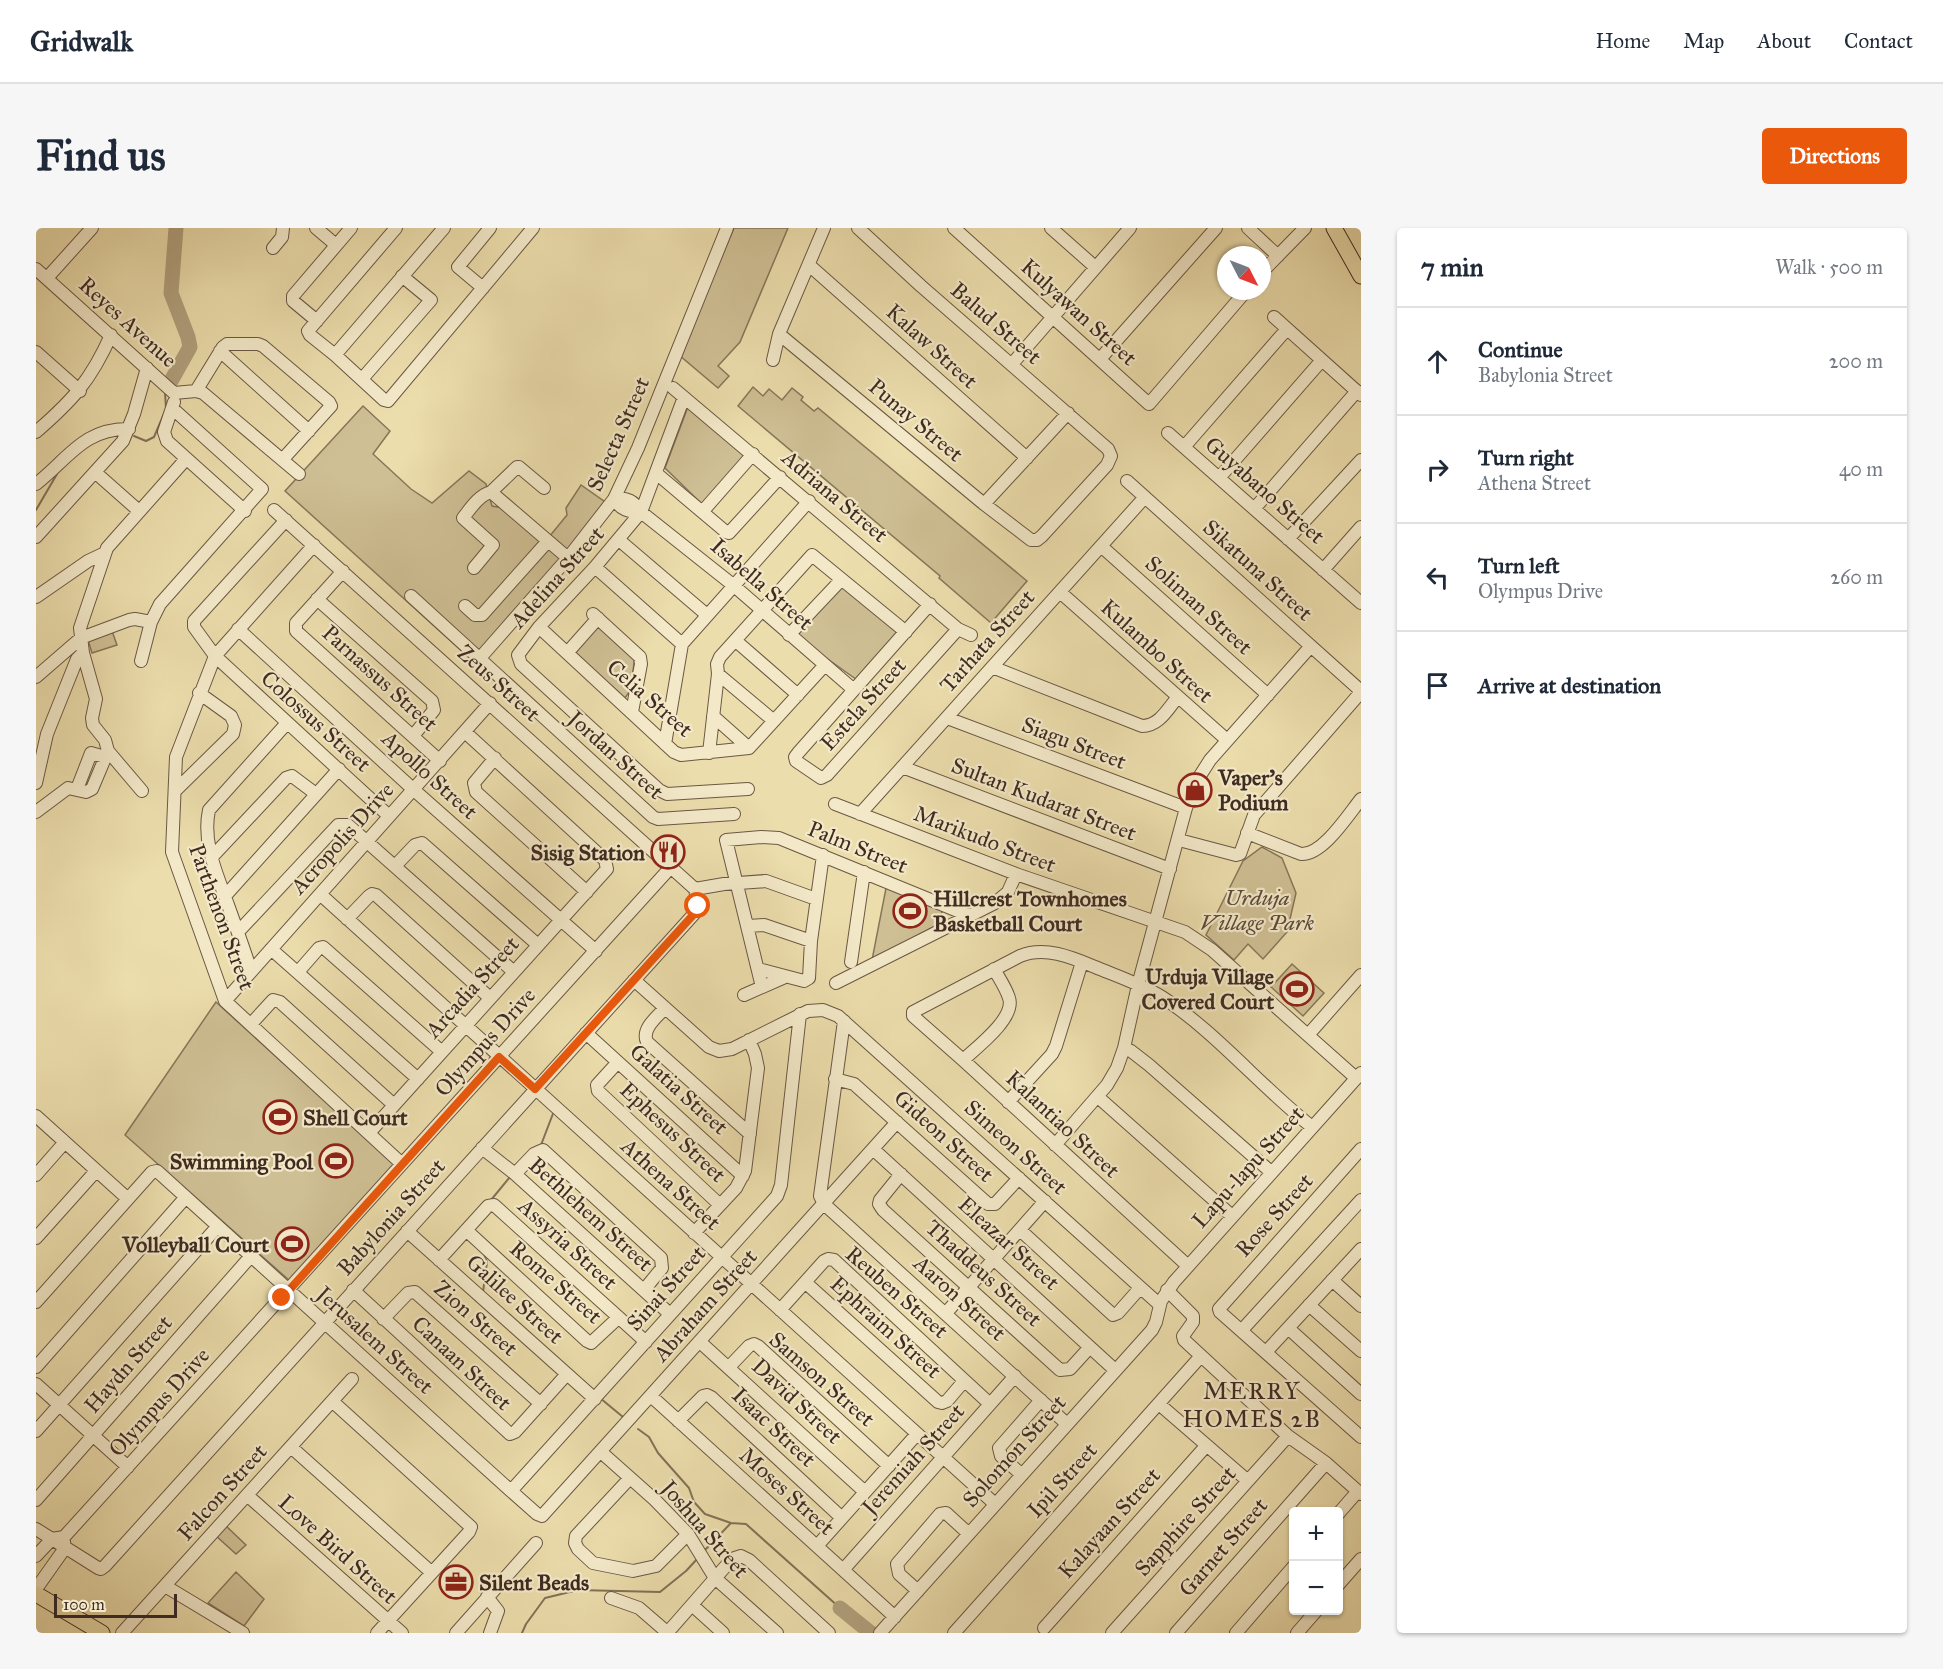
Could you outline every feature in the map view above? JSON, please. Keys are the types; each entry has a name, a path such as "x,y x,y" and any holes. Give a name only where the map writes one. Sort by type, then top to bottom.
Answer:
{"main road":[{"path":"1334,228 1361,276"},
{"path":"36,1594 102,1633"}],"street":[{"path":"47,278 92,228"},
{"path":"273,248 282,237 283,228"},
{"path":"316,228 336,245"},
{"path":"317,321 292,298 351,228"},
{"path":"396,228 308,332 384,400 388,401 533,228"},
{"path":"335,355 444,228"},
{"path":"483,288 458,267 490,228"},
{"name":"Selecta Street","path":"480,658 568,558 614,499 638,448 727,228"},
{"path":"773,360 779,334 824,228"},
{"name":"Balud Street","path":"858,228 1108,449 1111,458 1100,473 1042,536 1033,540 1027,538"},
{"name":"Kulyawan Street","path":"954,228 1149,404 1238,300"},
{"path":"1051,228 1094,266"},
{"path":"1012,364 1094,266 1130,228"},
{"path":"1100,359 1216,228"},
{"path":"1248,228 1278,256"},
{"path":"1271,263 1305,228"},
{"name":"Kalaw Street","path":"809,265 1027,458"},
{"name":"Reyes Avenue","path":"36,269 174,393 196,391"},
{"path":"362,379 431,300 402,276"},
{"path":"1254,509 1359,393 1274,317"},
{"path":"1184,447 1287,329"},
{"name":"Punay Street","path":"779,334 1027,538"},
{"path":"36,432 80,391 98,363 111,335"},
{"path":"283,459 331,405 330,402 263,346 258,344 227,345 220,351 196,391 208,396 299,474"},
{"path":"220,351 309,431"},
{"path":"36,352 80,391"},
{"path":"1219,478 1322,360"},
{"path":"36,537 123,441 129,429 147,368"},
{"name":"Adriana Street","path":"674,388 810,501 958,629 971,635"},
{"path":"174,393 164,438 245,511"},
{"name":"Adelina Street","path":"684,397 641,512 619,540 539,627 518,655 521,664 659,790 667,794 748,789"},
{"path":"141,661 151,622 160,604 262,492 261,487 172,408"},
{"path":"984,504 1068,413"},
{"path":"36,484 80,444 93,436 113,429 129,429"},
{"name":"Guyabano Street","path":"1168,433 1360,602"},
{"path":"703,511 753,454"},
{"path":"36,812 63,790 72,788 86,792 92,789 106,754 105,740 93,725 96,699 83,653 80,628 105,554 112,542 186,459"},
{"path":"1288,539 1361,460"},
{"path":"474,568 494,544 462,518 483,495 491,492 517,467 544,488"},
{"path":"96,473 139,511"},
{"path":"656,473 729,533 780,477"},
{"name":"Sikatuna Street","path":"1127,481 1361,691"},
{"path":"491,492 568,558"},
{"name":"Tarhata Street","path":"860,814 1145,497"},
{"name":"Isabella Street","path":"614,499 623,498 635,502 641,512 733,585 854,690"},
{"path":"665,744 682,644 810,501"},
{"name":"Zeus Street","path":"274,510 695,889"},
{"name":"Colossus Street","path":"286,520 194,621 194,627 215,656 389,816"},
{"path":"1323,570 1361,527"},
{"path":"619,540 707,615"},
{"path":"465,606 475,615 482,615 548,541"},
{"name":"Parthenon Street","path":"314,545 215,656 176,757 172,852 225,1000 402,1164"},
{"name":"Soliman Street","path":"1101,546 1268,695"},
{"path":"36,597 88,561 105,554"},
{"path":"709,753 718,674 717,664 720,657 812,555 906,632"},
{"path":"595,567 682,644"},
{"name":"Parnassus Street","path":"343,571 296,623 296,631 440,761"},
{"path":"789,635 841,580"},
{"name":"Kulambo Street","path":"1060,592 1227,740"},
{"name":"Jordan Street","path":"411,596 653,817 658,819 734,814"},
{"path":"317,599 432,701 434,710 413,736"},
{"path":"854,690 930,604"},
{"path":"567,653 596,616 640,657 632,712"},
{"path":"36,677 81,638 132,619 151,622"},
{"name":"Celia Street","path":"539,627 678,755 749,748"},
{"name":"Apollo Street","path":"238,629 414,790 596,951"},
{"name":"Estela Street","path":"854,690 795,757 796,761 821,778 828,775 958,629"},
{"path":"736,641 798,695"},
{"path":"1055,1145 1113,1077 1124,1048 1138,985 1186,808 1196,782 1210,760 1311,646"},
{"path":"36,783 46,738 77,659 83,653"},
{"path":"713,716 749,748 824,666"},
{"path":"992,667 1142,726 1151,726 1157,722 1177,698"},
{"path":"718,674 774,721"},
{"path":"1179,840 1236,855 1242,851 1254,815 1361,691"},
{"path":"175,790 233,734 236,725 231,716 199,693"},
{"name":"Acropolis Drive","path":"225,1000 490,703"},
{"name":"Siagu Street","path":"947,718 1186,808"},
{"path":"252,971 212,857 207,834 209,810 287,723"},
{"path":"465,732 495,758 474,783 476,792 587,891"},
{"path":"106,754 142,791"},
{"name":"Arcadia Street","path":"369,1133 607,869 608,865 605,860 495,758"},
{"name":"Sultan Kudarat Street","path":"902,767 1170,869"},
{"path":"225,896 339,769"},
{"path":"212,857 286,778 292,776 299,779 316,794"},
{"path":"1247,833 1301,854 1307,854 1329,838 1361,799"},
{"name":"Marikudo Street","path":"835,804 1016,874 1155,923 1176,928 1203,943 1358,1076"},
{"path":"238,932 338,825 348,825 514,972"},
{"name":"Palm Street","path":"735,883 726,840 771,837 824,855 970,916"},
{"path":"395,867 415,844 422,843 538,945"},
{"path":"758,969 804,981 809,978 816,899 824,855"},
{"name":"Olympus Drive","path":"36,1556 60,1541 671,867"},
{"path":"851,962 864,872"},
{"path":"836,983 1004,897 1012,887 1016,874"},
{"path":"695,889 769,881 816,899"},
{"path":"735,883 762,987"},
{"name":"Babylonia Street","path":"60,1541 101,1569 696,910 698,902 695,889"},
{"name":"Athena Street","path":"320,894 995,1504"},
{"path":"348,919 369,896 372,894 376,896 490,998"},
{"path":"748,926 764,925 811,941"},
{"path":"298,972 322,947 442,1052"},
{"path":"272,949 418,1079"},
{"path":"963,1060 995,1030 1008,1013 1010,999 994,969 1036,951 1054,953 1138,985 1163,998 1189,1017 1312,1127"},
{"path":"1008,1102 1052,1054 1082,962"},
{"name":"Kalantiao Street","path":"994,969 913,1012 912,1016 1188,1266"},
{"path":"1308,1035 1361,975"},
{"path":"744,995 785,977"},
{"path":"634,980 713,1049 725,1051 808,1011 831,1012 844,1021 820,1196 824,1204"},
{"path":"251,1024 273,1000 280,1002 394,1105"},
{"path":"665,1008 647,1029 645,1036 647,1042 750,1134"},
{"name":"Sinai Street","path":"511,1491 777,1196 780,1190 800,1014"},
{"name":"Simeon Street","path":"844,1021 1160,1305"},
{"name":"Galatia Street","path":"586,1032 743,1176"},
{"path":"694,1233 743,1176 758,1068 756,1054 749,1040"},
{"path":"1124,1048 1149,1065 1271,1172"},
{"name":"Ephesus Street","path":"618,1062 597,1085 598,1091 720,1204"},
{"name":"Lapu-lapu Street","path":"1167,1290 1358,1076"},
{"name":"Gideon Street","path":"836,1079 854,1084 988,1204 995,1204 1019,1178"},
{"path":"1098,1097 1233,1216"},
{"path":"36,1116 128,1199 36,1302"},
{"name":"Abraham Street","path":"542,1516 897,1122"},
{"path":"36,1175 65,1142"},
{"name":"Bethlehem Street","path":"482,1148 515,1174 670,1314"},
{"name":"Eleazar Street","path":"873,1149 1115,1370"},
{"name":"Rose Street","path":"1242,1330 1219,1309 1361,1149"},
{"path":"515,1174 534,1154 543,1150 661,1258 662,1268 644,1290"},
{"path":"36,1238 96,1171"},
{"name":"Jerusalem Street","path":"128,1199 154,1171 157,1171 511,1491 542,1516"},
{"name":"Thaddeus Street","path":"901,1174 882,1197 880,1207 1060,1370 1070,1369 1090,1347"},
{"path":"36,1367 186,1197"},
{"path":"1361,1200 1242,1330 1361,1437"},
{"path":"946,1313 1045,1201"},
{"name":"Aaron Street","path":"824,1204 1067,1424"},
{"name":"Assyria Street","path":"439,1260 488,1206 494,1206 646,1342"},
{"path":"36,1431 218,1226"},
{"name":"Rome Street","path":"466,1230 587,1341 591,1343 596,1340 618,1318"},
{"path":"1020,1230 1113,1314 1118,1314 1140,1288"},
{"name":"Galilee Street","path":"407,1231 595,1399"},
{"path":"1266,1352 1361,1249"},
{"name":"Haydn Street","path":"36,1500 251,1256"},
{"name":"Reuben Street","path":"780,1310 824,1261 834,1260 990,1404"},
{"path":"1332,1280 1361,1306"},
{"name":"Ephraim Street","path":"806,1283 938,1402 942,1404 947,1401 964,1380"},
{"name":"Canaan Street","path":"353,1290 510,1434 515,1432 567,1374"},
{"path":"1167,1290 1193,1316 1183,1338 1288,1436 1326,1463 1359,1492 1343,1509"},
{"name":"Solomon Street","path":"880,1633 1154,1326 1167,1290"},
{"name":"Zion Street","path":"383,1319 408,1293 415,1292 541,1404"},
{"path":"1309,1305 1361,1351"},
{"path":"1288,1328 1361,1394"},
{"name":"David Street","path":"700,1342 865,1492"},
{"name":"Samson Street","path":"729,1366 750,1346 754,1344 758,1346 889,1466"},
{"name":"Ipil Street","path":"954,1633 1202,1356"},
{"name":"Jeremiah Street","path":"843,1570 1015,1377"},
{"name":"Falcon Street","path":"123,1633 352,1379"},
{"path":"36,1384 128,1467"},
{"name":"Moses Street","path":"651,1396 895,1617"},
{"name":"Isaac Street","path":"678,1421 703,1396 711,1397 842,1518"},
{"path":"1022,1475 1001,1456 999,1449 1041,1400"},
{"path":"332,1401 471,1527 469,1532 377,1633"},
{"path":"1159,1404 1248,1481"},
{"path":"817,1546 917,1434"},
{"name":"Sapphire Street","path":"1112,1633 1288,1436"},
{"name":"Kalayaan Street","path":"1044,1628 1206,1446"},
{"path":"291,1447 431,1572"},
{"name":"Joshua Street","path":"601,1452 655,1500 688,1534 715,1578 777,1633"},
{"name":"Garnet Street","path":"1176,1633 1326,1463"},
{"path":"630,1478 576,1536 575,1543 578,1549 593,1563 633,1571 656,1566 688,1534"},
{"name":"Love Bird Street","path":"247,1495 402,1633"},
{"path":"918,1591 899,1575 896,1569 897,1564 940,1514 946,1513 969,1534"},
{"path":"36,1529 60,1541"},
{"name":"Olympus Drive","path":"36,1589 60,1541"},
{"path":"456,1633 536,1543"},
{"path":"611,1598 639,1608 668,1632 732,1559 741,1556 749,1560 829,1633"},
{"path":"1343,1580 1361,1559"},
{"path":"1236,1633 1289,1571"},
{"path":"165,1586 243,1633"},
{"path":"487,1598 498,1611 490,1633"},
{"path":"692,1605 723,1633"},
{"path":"1297,1633 1313,1615"}],"green space":[{"path":"734,228 788,228 740,342 718,366 729,376 718,388 679,355"},
{"path":"753,387 763,396 769,389 782,400 792,388 814,411 818,408 1027,581 991,623 939,578 940,576 738,406"},
{"path":"689,404 749,452 703,505 665,468"},
{"path":"363,406 390,431 373,454 411,489 432,503 469,471 486,484 492,506 509,509 549,537 567,515 566,508 581,485 608,504 475,663 285,491"},
{"path":"846,582 908,631 860,682 794,635"},
{"path":"600,623 635,654 631,689 625,698 575,653"},
{"path":"112,631 117,645 92,653 88,640"},
{"name":"Urduja Village Park","path":"1262,847 1282,858 1296,893 1287,932 1263,959 1248,944 1234,960 1206,935 1243,861"},
{"path":"887,883 944,907 937,925 872,960"},
{"name":"Urduja Village Covered Court","path":"1292,964 1324,993 1303,1016 1271,987"},
{"path":"216,1002 396,1165 290,1281 125,1135"},
{"path":"225,1525 246,1545 236,1554 215,1535"},
{"path":"236,1572 264,1599 244,1626 208,1603"}],"waterway":[{"path":"171,381 190,347 171,293 176,228"},
{"path":"134,436 146,441 154,437 166,409 165,392"},
{"path":"36,510 57,474"},
{"path":"541,1145 554,1111"},
{"path":"491,1200 510,1177"},
{"path":"483,1292 487,1262 484,1254"},
{"path":"600,1398 623,1417"},
{"path":"638,1429 649,1437 658,1453 689,1488 694,1502 705,1514 731,1523 746,1524 840,1608"},
{"path":"704,1551 731,1523"},
{"path":"522,1633 545,1598 578,1590 660,1592 698,1558"},
{"path":"840,1608 871,1633"}],"place":[{"name":"Vaper's Podium","path":"1195,790"},
{"name":"Sisig Station","path":"668,852"},
{"name":"Hillcrest Townhomes Basketball Court","path":"910,911"},
{"name":"Urduja Village Covered Court","path":"1297,989"},
{"name":"Shell Court","path":"280,1117"},
{"name":"Swimming Pool","path":"336,1161"},
{"name":"Volleyball Court","path":"292,1244"},
{"name":"Silent Beads","path":"456,1582"}],"district":[{"name":"MERRY HOMES 2B","path":"1252,1405"}],"route":[{"path":"282,1298 499,1057 535,1089 694,914 698,906"}]}
